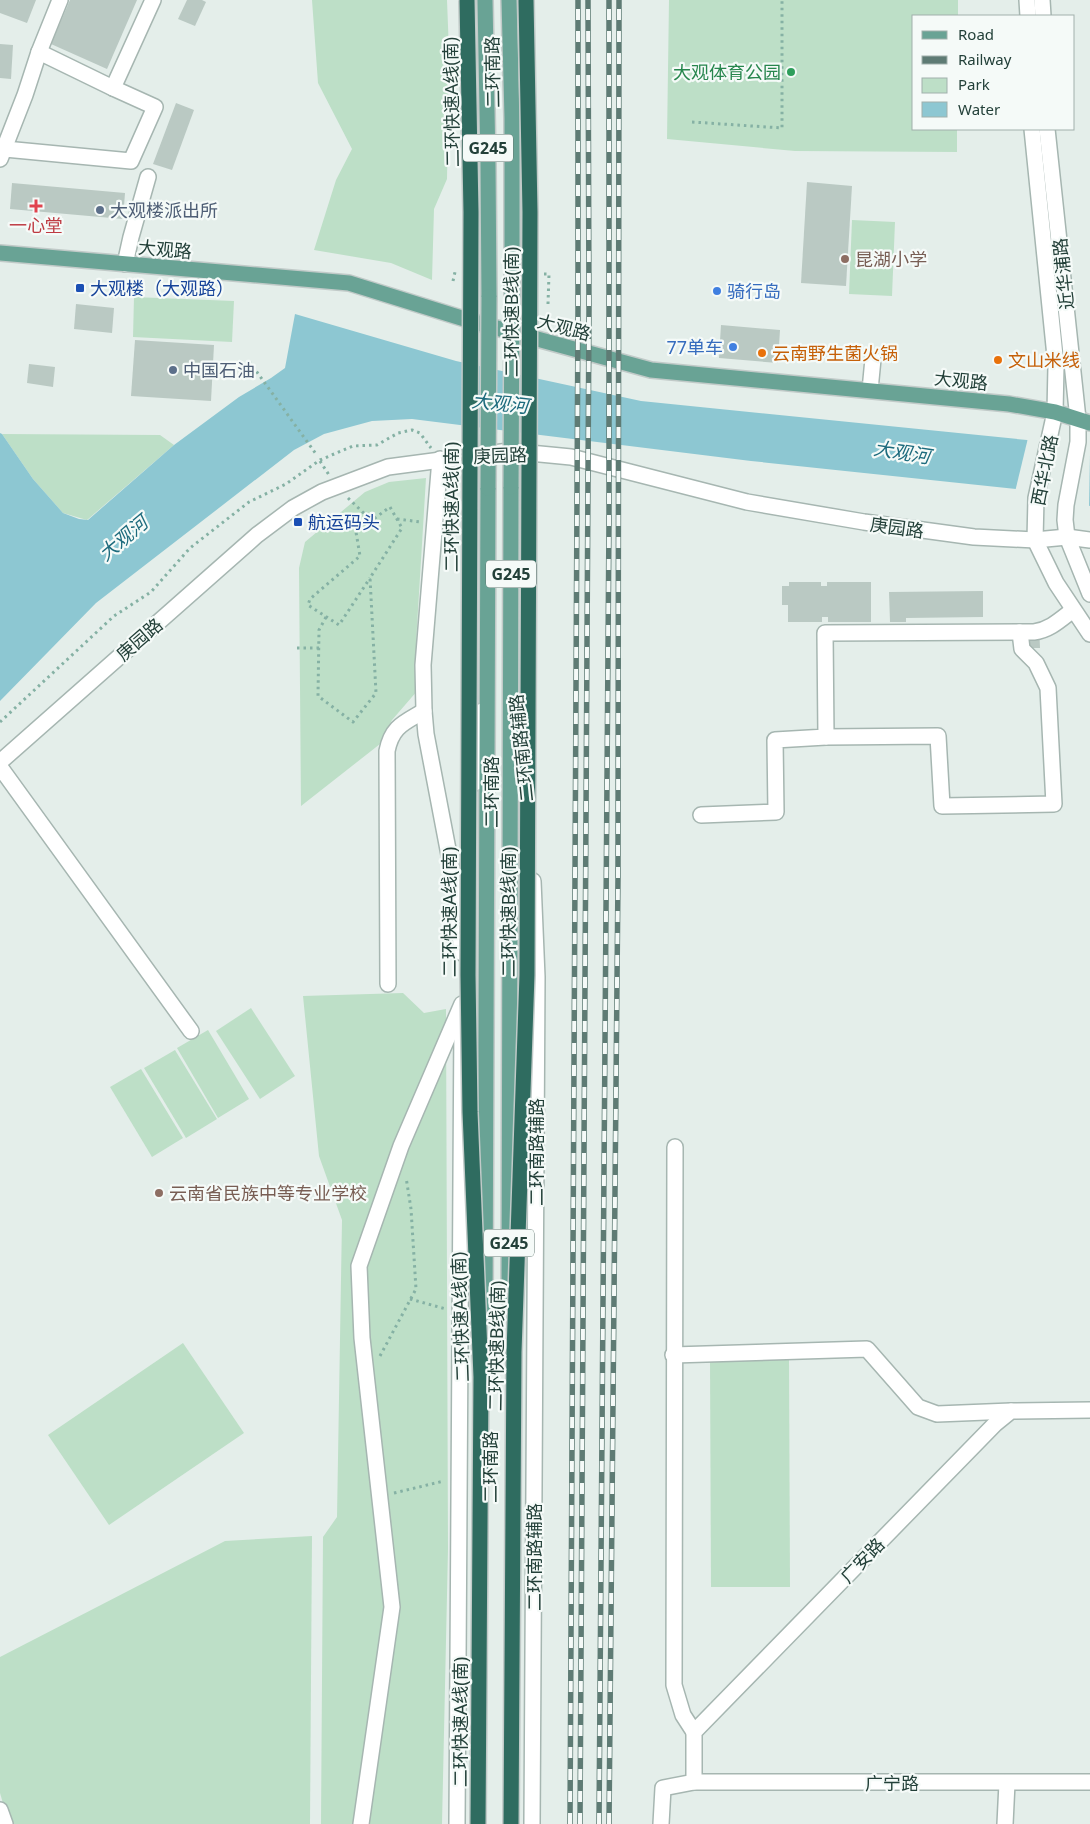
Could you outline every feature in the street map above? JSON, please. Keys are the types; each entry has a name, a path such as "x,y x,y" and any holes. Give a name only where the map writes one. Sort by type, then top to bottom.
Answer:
{"highway":[{"name":"二环快速A线(南)","path":"467,0 471,202 468,984 470,1119 481,1377 478,1824"},
{"name":"二环快速B线(南)","path":"511,1824 514,1352 527,965 530,212 526,0"}],"main road":[{"name":"二环南路","path":"483,1824 488,488 488,173 485,0"},
{"name":"二环南路","path":"507,1824 512,295 512,136 508,0"},
{"name":"大观路","path":"0,253 349,283 471,321 651,370 1009,404 1055,412 1084,421"}],"street":[{"path":"39,52 155,107 131,161 2,154 39,52 60,0"},
{"path":"113,88 153,0"},
{"path":"1027,0 1028,15"},
{"path":"1042,0 1043,15"},
{"name":"近华浦路","path":"1032,130 1055,362 1055,412"},
{"name":"近华浦路","path":"1047,130 1084,421"},
{"path":"125,264 130,237 148,177"},
{"path":"870,390 873,359"},
{"name":"西华北路","path":"1055,412 1036,498 1035,540 1056,583 1090,634"},
{"name":"西华北路","path":"1084,421 1076,450 1064,520 1067,537 1090,594"},
{"name":"庚园路","path":"0,762 257,535 293,508 322,492 388,467 509,451 571,457 747,502 864,522 974,537 1035,540 1067,537 1090,540"},
{"path":"440,459 423,665 424,711 426,734 454,881 462,953"},
{"path":"826,737 826,634 1043,631 1073,610"},
{"path":"701,815 776,812 775,740 826,737 938,736 942,806 1054,804 1048,688 1036,663 1022,648 1020,632"},
{"name":"二环南路辅路","path":"457,1824 462,953 471,820 487,662"},
{"name":"二环南路辅路","path":"511,662 530,841 537,951 532,1824"},
{"path":"388,984 387,751 390,736 398,727 424,711"},
{"path":"0,767 190,1031"},
{"path":"360,1824 392,1607 362,1338 359,1266 401,1146 462,1004"},
{"path":"675,1147 673,1355 674,1685 683,1715 694,1732 694,1782"},
{"path":"673,1355 867,1350 918,1406 937,1414 1090,1410"},
{"name":"广安路","path":"694,1732 995,1424 1011,1411"},
{"name":"广宁路","path":"661,1824 663,1788 694,1782 1090,1782"},
{"path":"1005,1824 1007,1783"},
{"path":"0,1810 4,1824"}],"path":[{"path":"692,122 782,128 782,0"},
{"path":"548,304 549,274"},
{"path":"248,361 316,454"},
{"path":"0,722 114,616 151,592 190,548 249,502 286,484 320,460 353,446 378,445 398,433 412,430 420,433 440,459"},
{"path":"336,487 371,520"},
{"path":"390,507 396,519 402,528 339,625 308,605 310,600 360,556 356,532 390,507"},
{"path":"396,519 435,524"},
{"path":"326,617 319,630 318,696 353,722 376,693 370,578"},
{"path":"297,648 319,648"},
{"path":"380,1356 416,1288 411,1209 405,1173"},
{"path":"410,1299 460,1312"},
{"path":"379,1496 459,1478"}],"green space":[{"path":"312,0 447,0 449,52 447,179 434,209 432,280 391,263 314,250 336,180 352,149 318,83"},
{"name":"大观体育公园","path":"669,0 958,0 958,15 912,15 912,130 957,130 957,152 795,151 667,139"},
{"path":"852,220 895,222 892,296 849,294"},
{"path":"134,297 234,301 232,342 133,337"},
{"path":"2,434 160,435 174,445 87,520 63,513 33,479"},
{"path":"426,478 416,643 418,690 392,720 380,744 301,806 299,568 305,542 365,492 389,482"},
{"path":"403,993 424,1013 446,1009 448,1549 442,1824 321,1824 323,1537 337,1517 342,1220 319,1156 303,996"},
{"path":"251,1008 295,1076 260,1099 216,1031"},
{"path":"208,1030 249,1099 218,1118 177,1048"},
{"path":"175,1050 217,1119 186,1138 144,1068"},
{"path":"141,1069 183,1138 152,1157 110,1087"},
{"path":"183,1343 244,1433 109,1525 48,1435"},
{"path":"710,1358 789,1358 790,1587 711,1587"},
{"path":"312,1536 310,1824 9,1824 0,1793 0,1657 225,1541"}],"water":[{"name":"大观河","path":"295,314 456,361 641,401 1027,440 1090,456 1090,506 1016,489 751,461 412,419 372,421 324,434 294,450 96,603 0,701 0,433 33,479 63,513 88,520 174,445 239,397 285,368"}],"pier":[{"path":"1028,438 1090,454 1089,508 1015,492"}],"building":[{"path":"0,0 36,0 27,23 0,13"},
{"path":"70,0 137,0 107,69 51,44"},
{"path":"187,0 202,0 206,2 195,26 178,19"},
{"path":"0,44 13,45 11,79 0,78"},
{"path":"176,103 194,110 172,170 153,164"},
{"path":"807,182 852,186 846,286 801,283"},
{"path":"12,183 125,193 123,219 10,209"},
{"path":"76,304 114,308 112,333 74,329"},
{"path":"721,325 780,330 778,363 719,358"},
{"name":"中国石油","path":"135,340 214,345 211,401 131,396"},
{"path":"29,364 55,367 53,387 27,383"},
{"path":"789,582 821,582 821,586 827,586 827,582 871,582 871,622 828,622 828,617 822,617 822,622 788,622 788,605 782,605 782,586 789,586"},
{"path":"983,591 983,617 906,618 906,622 890,622 889,592"},
{"path":"1028,624 1039,624 1040,648 1029,648"}],"railway":[{"path":"570,1824 578,0"},
{"path":"580,1824 589,310 588,0"},
{"path":"599,1824 609,520 609,0"},
{"path":"609,1824 618,877 619,0"}],"place":[{"name":"大观体育公园","path":"791,72"},
{"name":"一心堂","path":"36,206"},
{"name":"大观楼派出所","path":"100,210"},
{"name":"昆湖小学","path":"845,259"},
{"name":"大观楼（大观路）","path":"80,288"},
{"name":"骑行岛","path":"717,291"},
{"name":"77单车","path":"733,347"},
{"name":"云南野生菌火锅","path":"762,353"},
{"name":"文山米线","path":"998,360"},
{"name":"中国石油","path":"173,370"},
{"name":"航运码头","path":"298,522"},
{"name":"云南省民族中等专业学校","path":"159,1193"}]}
